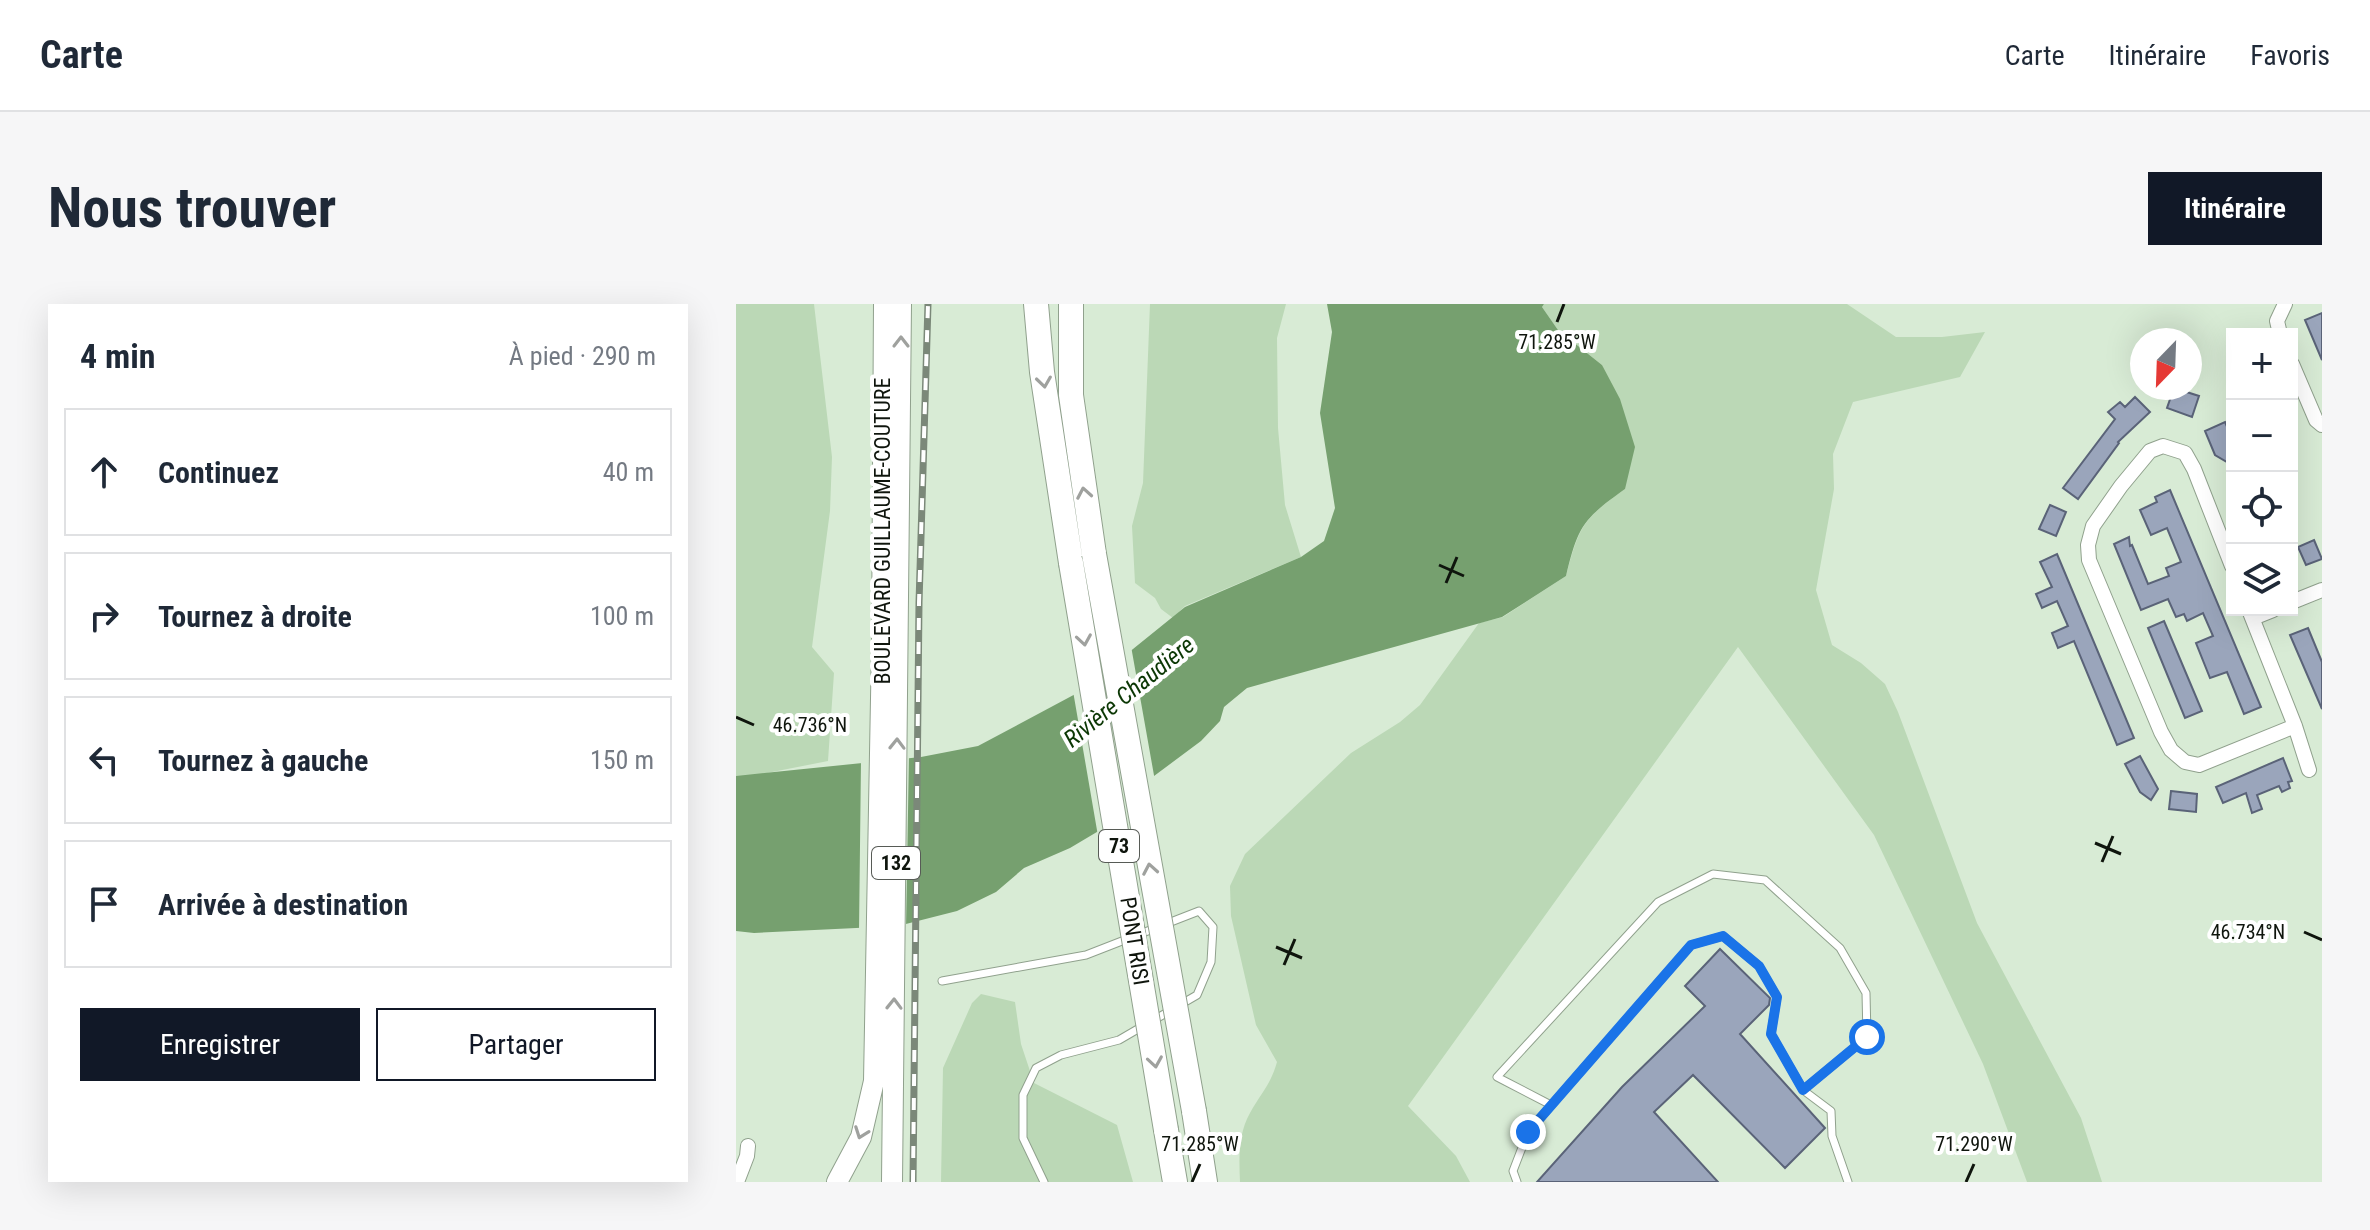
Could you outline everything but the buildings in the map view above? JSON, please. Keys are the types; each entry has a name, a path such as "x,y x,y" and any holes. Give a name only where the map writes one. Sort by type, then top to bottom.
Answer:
{"highway":[{"name":"73","path":"1036,304 1042,372 1083,559"},
{"name":"73","path":"1071,304 1071,395 1083,559"},
{"name":"PONT RISI","path":"1083,559 1194,1111 1205,1182"},
{"name":"PONT RISI","path":"1083,559 1175,1182"}],"main road":[{"name":"BOULEVARD GUILLAUME-COUTURE","path":"884,304 890,644"},
{"name":"BOULEVARD GUILLAUME-COUTURE","path":"892,1182 884,1081 890,644 901,304"},
{"name":"BOULEVARD GUILLAUME-COUTURE","path":"837,1182 861,1137 884,1081"}],"street":[{"path":"2279,328 2277,321 2285,304"},
{"path":"2298,378 2316,420 2322,425"},
{"path":"2226,551 2185,453 2163,446 2150,451 2121,486 2093,526 2088,545 2089,560 2152,714 2171,750 2185,762 2199,765 2295,726"},
{"path":"2298,600 2322,590"},
{"path":"2252,616 2309,770"},
{"path":"737,1182 748,1146"}],"lane":[{"path":"1551,1105 1497,1077 1658,902 1713,874 1765,880 1840,948 1866,993 1867,1037 1803,1090"},
{"path":"942,981 1086,955 1199,911 1213,927 1211,962 1197,995 1119,1040 1061,1055 1036,1068 1023,1095 1023,1138 1044,1182"},
{"path":"1517,1182 1513,1171 1528,1132 1691,945 1723,936 1759,966 1777,997 1771,1034 1803,1090 1831,1111 1832,1136 1848,1182"}],"shaded area":[{"path":"736,304 814,304 832,457 830,511 812,647 834,673 828,761 747,777 736,776"},
{"path":"1150,304 1286,304 1277,338 1278,428 1285,505 1301,557 1185,606 1173,618 1161,609 1155,598 1135,583 1132,526 1143,483"},
{"path":"1544,304 1847,304 1896,337 1942,337 1985,332 1960,377 1853,402 1833,454 1834,489 1816,590 1832,645 1861,663 1885,684 1977,923 2081,1118 2102,1182 2027,1182 1983,1064 1874,835 1738,647 1408,1106 1456,1156 1470,1182 1240,1182 1243,1129 1277,1062 1256,1025 1231,916 1230,886 1245,854 1351,753 1400,722 1420,705 1479,623 1503,617 1566,576 1579,534 1585,525 1600,508 1625,489 1602,365 1558,330 1542,307"},
{"path":"981,994 1015,1002 1021,1044 1034,1083 1117,1125 1133,1182 941,1182 943,1068 972,1003"}],"water":[{"name":"Rivière Chaudière","path":"1327,304 1544,304 1542,307 1558,330 1602,365 1620,399 1635,447 1625,489 1584,525 1574,546 1566,576 1502,617 1247,688 1224,707 1220,721 1201,741 1150,779 1107,826 1070,848 1024,868 996,892 957,911 898,926 754,933 736,931 736,776 921,757 978,746 1081,691 1185,607 1301,557 1324,541 1335,508 1320,413 1332,332"}],"pier":[{"path":"1131,646 1155,781 1135,806 1098,836 1073,691"},
{"path":"909,754 906,928 859,932 861,760"}],"railway":[{"path":"913,1182 919,603 928,304"}],"route":[{"path":"1528,1132 1691,945 1723,936 1759,966 1777,997 1771,1034 1803,1090 1867,1037"}]}
